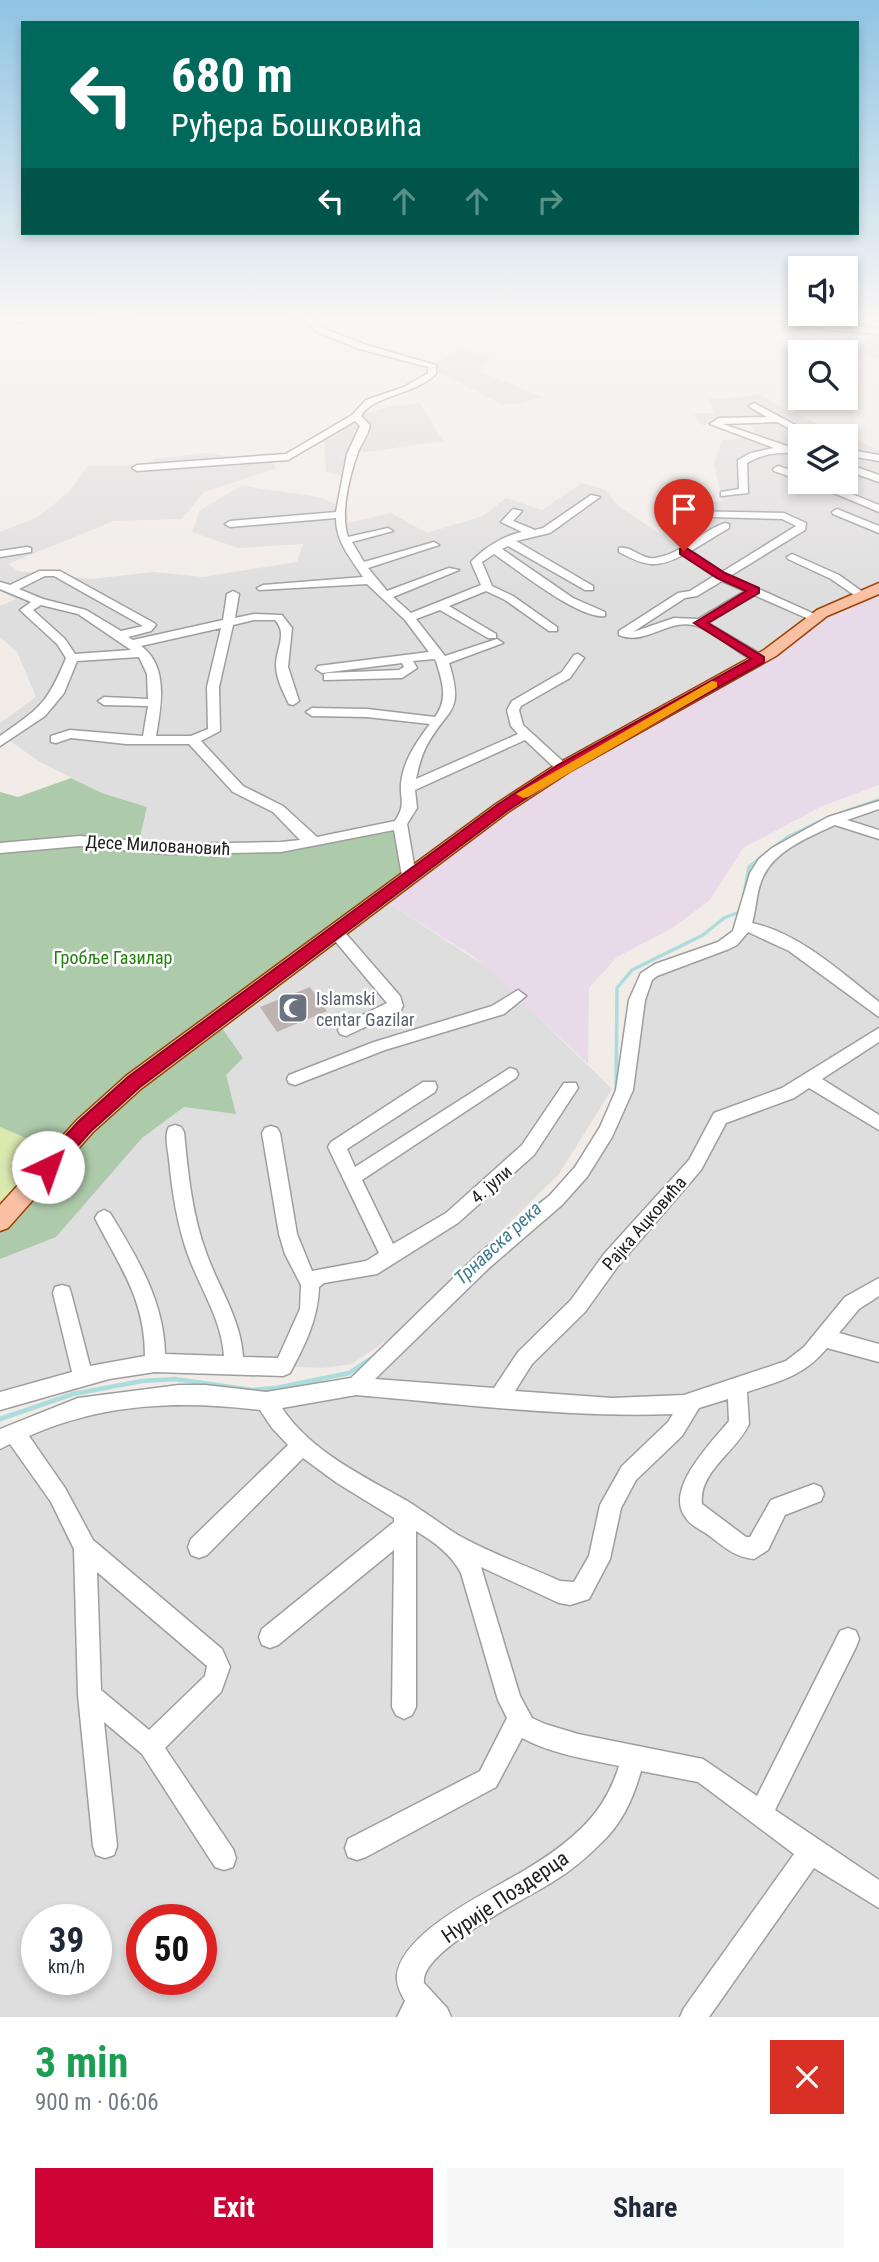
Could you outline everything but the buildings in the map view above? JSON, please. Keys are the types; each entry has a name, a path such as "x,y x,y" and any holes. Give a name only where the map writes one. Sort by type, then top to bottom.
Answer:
{"main road":[{"path":"0,1221 60,1152 114,1099 409,876 520,796 563,768 760,659 788,641 815,618 879,588"}],"street":[{"path":"137,468 288,457 356,417 359,409"},
{"path":"760,409 788,424"},
{"path":"356,417 365,425 352,454 340,515 344,541 370,580 409,618 439,658 448,678 450,699 417,753 408,788 410,808 400,824 409,876"},
{"path":"779,419 719,421 715,424 788,449"},
{"path":"726,494 744,491 742,462 749,456 788,449"},
{"path":"858,454 879,458"},
{"path":"778,469 788,473"},
{"path":"858,471 879,480"},
{"path":"842,494 879,509"},
{"path":"486,587 476,562 517,536 546,531 595,497"},
{"path":"517,512 506,522 533,533"},
{"path":"837,512 879,530"},
{"path":"681,514 784,516 802,525 693,594 682,595 623,633 631,636 643,634 671,621 700,623 760,659"},
{"path":"230,523 340,515"},
{"path":"622,550 642,561 651,562 684,551 725,526"},
{"path":"344,541 388,531"},
{"path":"508,541 589,588"},
{"path":"363,566 434,545"},
{"path":"0,554 27,550"},
{"path":"494,550 574,603 601,614"},
{"path":"684,551 721,576 815,618"},
{"path":"792,557 835,577 861,595"},
{"path":"384,596 453,570"},
{"path":"5,587 43,573 55,573 150,625 147,629 119,635"},
{"path":"262,588 370,580"},
{"path":"5,587 82,612 143,653 153,674 155,703 149,741"},
{"path":"409,618 486,587 509,598 553,629"},
{"path":"700,623 755,590"},
{"path":"56,739 70,734 149,741 193,740 214,731 210,709 213,685 230,623 233,594"},
{"path":"39,600 26,610 61,642 72,658"},
{"path":"325,673 402,674 411,668 406,659 439,658 494,640 440,605"},
{"path":"131,644 266,615 278,617 289,635 281,666 293,701"},
{"path":"72,658 143,653"},
{"path":"0,742 41,713 58,692 72,658"},
{"path":"563,768 524,735 514,721 514,706 566,675 578,658"},
{"path":"104,701 155,703"},
{"path":"312,712 367,713 439,721"},
{"path":"408,788 524,735"},
{"path":"193,740 238,789 278,809 306,838 315,842"},
{"path":"356,1386 380,1359 573,1181 608,1125 626,1084 635,1018 647,975 656,969 720,948 736,938 744,926 754,880 760,866 792,842 833,820 855,810 879,805"},
{"path":"833,820 879,835"},
{"name":"Десе Миловановић","path":"0,848 79,841 167,849 281,847 400,824"},
{"path":"744,926 758,927 774,934 879,1011"},
{"path":"336,932 394,1000 395,1006 346,1030"},
{"path":"296,1079 391,1042 498,1010 518,996"},
{"name":"Рајка Ацковића","path":"499,1398 525,1358 578,1307 611,1260 695,1165 720,1118 776,1099 878,1036"},
{"path":"352,1178 510,1074"},
{"path":"808,1079 879,1123"},
{"path":"390,1256 338,1151 339,1143 429,1087"},
{"name":"4. јули","path":"310,1283 320,1276 370,1268 452,1218 512,1167 544,1129 570,1088"},
{"path":"175,1132 180,1181 188,1221 197,1254 229,1328 233,1367"},
{"path":"0,1401 109,1370 155,1363 284,1367 309,1309 310,1283 301,1274 288,1234 271,1133"},
{"path":"104,1219 143,1283 156,1337 155,1363"},
{"path":"150,1746 213,1684 219,1675 219,1665 214,1657 85,1548 58,1495 7,1436 61,1413 122,1400 205,1394 266,1401 356,1386 541,1404 668,1406 692,1402 792,1368 824,1338 852,1303 879,1286"},
{"path":"62,1293 83,1378"},
{"path":"824,1338 879,1353"},
{"path":"737,1387 739,1424 690,1487 688,1503 693,1511 742,1547 754,1548 760,1542 778,1507 814,1494"},
{"path":"266,1401 277,1420 302,1445 404,1520 559,1592 570,1594 581,1591 599,1559 611,1506 629,1473 675,1429 692,1402"},
{"path":"199,1547 302,1445"},
{"path":"270,1637 404,1520"},
{"path":"404,1520 404,1707"},
{"path":"450,1541 462,1553 471,1569 498,1663 519,1720 532,1731 558,1741 703,1771 811,1851 879,1895"},
{"path":"85,1548 90,1695 105,1846"},
{"path":"761,1813 848,1639"},
{"path":"90,1695 150,1746 225,1858"},
{"path":"357,1848 488,1779 519,1720"},
{"name":"Нурије Поздерца","path":"423,2012 411,1985 410,1975 417,1958 444,1935 548,1871 583,1842 611,1813 624,1788 634,1758"},
{"path":"693,2017 811,1851"}],"shaded area":[{"path":"380,409 424,409 443,441 352,454 346,477 326,472 324,437 356,417"},
{"path":"713,409 786,409 819,424 788,424 788,494 858,494 858,441 879,450 879,588 815,618 409,876 315,842 138,846 147,807 102,793 40,762 0,734 0,723 36,697 17,652 0,637 0,606 16,599 0,591 0,532 38,517 69,492 88,466 153,465 153,459 208,453 250,460 269,459 277,468 204,492 182,519 114,521 8,564 18,571 92,579 153,572 203,577 297,562 303,544 238,548 192,532 200,510 241,486 319,497 347,509 348,523 391,513 427,533 483,516 506,498 542,510 582,483 605,490 618,506 663,536 663,506 723,501 714,464 722,440 758,436 747,421 701,425 694,413 714,413"},
{"path":"879,588 879,785 822,806 743,848 710,900 674,927 617,957 589,988 588,1064 474,957 381,898 502,808 804,626"},
{"path":"879,805 879,2017 0,2017 0,1441 93,1411 357,1386 566,1190 609,1125 644,980 731,942 754,880 792,842"},
{"path":"381,898 485,966 612,1089 559,1174 395,1335 352,1364 323,1368 183,1362 0,1401 0,1221 60,1152"}],"green space":[{"name":"Гробље Газилар","path":"71,778 102,793 147,807 138,846 258,848 400,824 409,876 217,1021 243,1058 226,1075 236,1114 184,1107 142,1138 56,1237 0,1259 0,1221 59,1152 0,1127 0,848 129,844 80,838 0,847 0,792 18,797"},
{"path":"0,1127 60,1152 0,1221"}],"waterway":[{"name":"Трнавска река","path":"841,813 879,800"},
{"name":"Трнавска река","path":"773,848 788,837 821,821"},
{"name":"Трнавска река","path":"744,895 749,867 767,853"},
{"name":"Трнавска река","path":"616,1089 617,988 632,970 703,935 724,918 739,912"},
{"name":"Трнавска река","path":"520,1221 543,1201"},
{"name":"Трнавска река","path":"0,1419 73,1394 142,1381 175,1379 252,1390 276,1388 349,1373 373,1357"}],"slow traffic":[{"path":"523,794 563,768 712,684"}],"place":[{"name":"Islamski centar Gazilar","path":"293,1008"}],"route":[{"path":"48,1167 85,1126 134,1082 502,808 563,768 760,659 700,623 755,590 721,576 684,551"}]}
